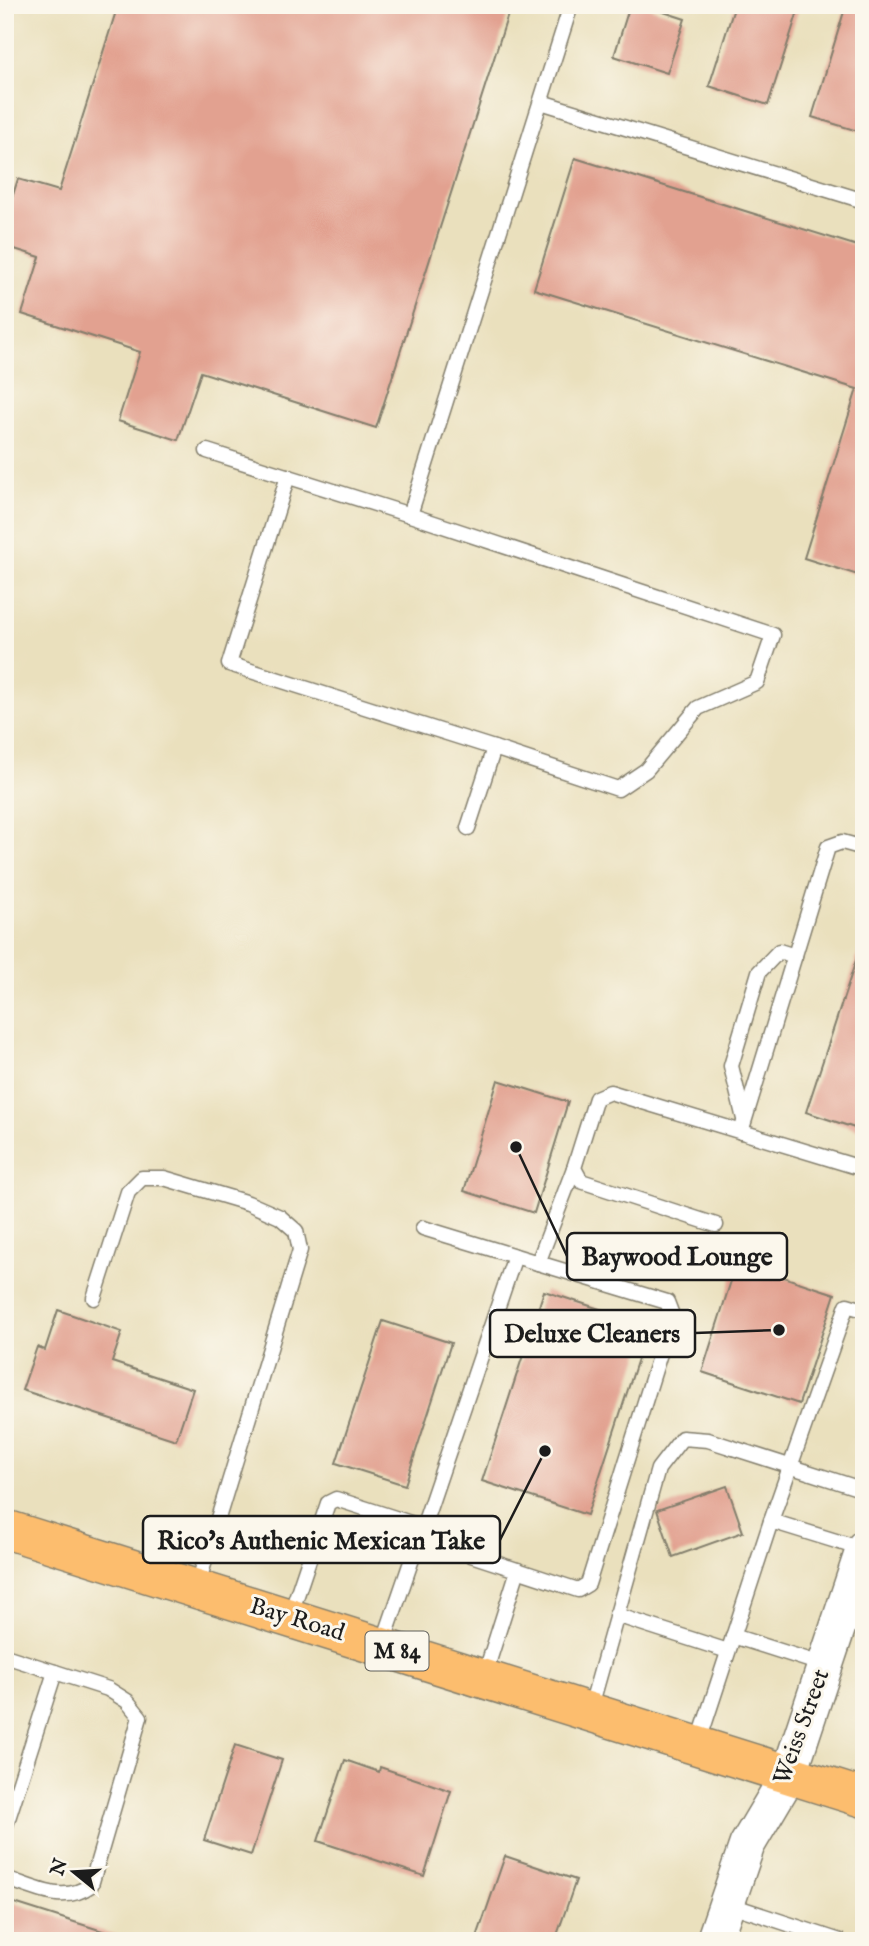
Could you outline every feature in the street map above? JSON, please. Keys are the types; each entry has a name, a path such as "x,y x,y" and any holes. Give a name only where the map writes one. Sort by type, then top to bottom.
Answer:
{"main road":[{"name":"Bay Road","path":"5,1529 789,1774"},
{"name":"M 84","path":"789,1774 864,1798"}],"street":[{"name":"Weiss Street","path":"714,1941 747,1845 789,1774 825,1665 848,1615 864,1549"}],"lane":[{"path":"410,515 571,5"},
{"path":"541,102 864,201"},
{"path":"207,451 288,476 410,515 773,635 757,682 698,708 646,771 618,789 229,664 288,476"},
{"path":"468,828 494,748"},
{"path":"743,1126 828,846 842,842 864,848"},
{"path":"743,1126 731,1066 759,972 779,951 795,956"},
{"path":"538,1263 574,1168 596,1098 610,1091 743,1126 864,1169"},
{"path":"574,1168 580,1181 716,1225"},
{"path":"94,1298 128,1192 142,1178 164,1178 248,1203 280,1217 296,1231 300,1250 197,1588"},
{"path":"424,1228 667,1302 672,1315 588,1584 578,1590 471,1555"},
{"path":"382,1646 515,1256"},
{"path":"697,1745 789,1466 847,1305 864,1310"},
{"path":"590,1711 658,1469 682,1438 708,1440 864,1490"},
{"path":"289,1618 328,1503 336,1499 423,1527"},
{"path":"771,1521 864,1549"},
{"path":"483,1678 518,1570"},
{"path":"616,1615 728,1651"},
{"path":"733,1636 825,1665"},
{"path":"5,1656 108,1689 127,1701 140,1717 91,1885 79,1894 66,1896 5,1878"},
{"path":"5,1828 55,1672"},
{"path":"727,1904 840,1941"}],"building":[{"path":"118,5 511,5 376,428 201,372 178,440 118,421 140,352 22,314 40,257 5,246 5,220 18,179 59,191"},
{"path":"630,5 642,5 685,19 667,73 614,56"},
{"path":"735,5 800,5 768,105 709,86"},
{"path":"846,5 864,5 864,133 812,117"},
{"path":"575,158 864,248 864,577 804,558 857,389 534,289"},
{"path":"864,939 864,1131 806,1112"},
{"path":"498,1080 568,1102 534,1213 464,1191"},
{"path":"737,1262 835,1294 799,1404 702,1372"},
{"path":"544,1291 649,1325 587,1515 482,1481"},
{"path":"58,1310 122,1332 112,1362 193,1389 176,1440 22,1390 37,1347 45,1350"},
{"path":"383,1321 451,1343 405,1485 336,1463"},
{"path":"727,1486 743,1532 673,1557 657,1510"},
{"path":"235,1745 282,1760 251,1855 204,1840"},
{"path":"345,1760 379,1772 380,1767 451,1791 424,1876 318,1841"},
{"path":"505,1856 576,1880 555,1941 476,1940"},
{"path":"5,1900 131,1940 131,1941 5,1941"}],"place":[{"name":"Baywood Lounge","path":"516,1147"},
{"name":"Deluxe Cleaners","path":"779,1330"},
{"name":"Rico's Authenic Mexican Take","path":"545,1451"}]}
